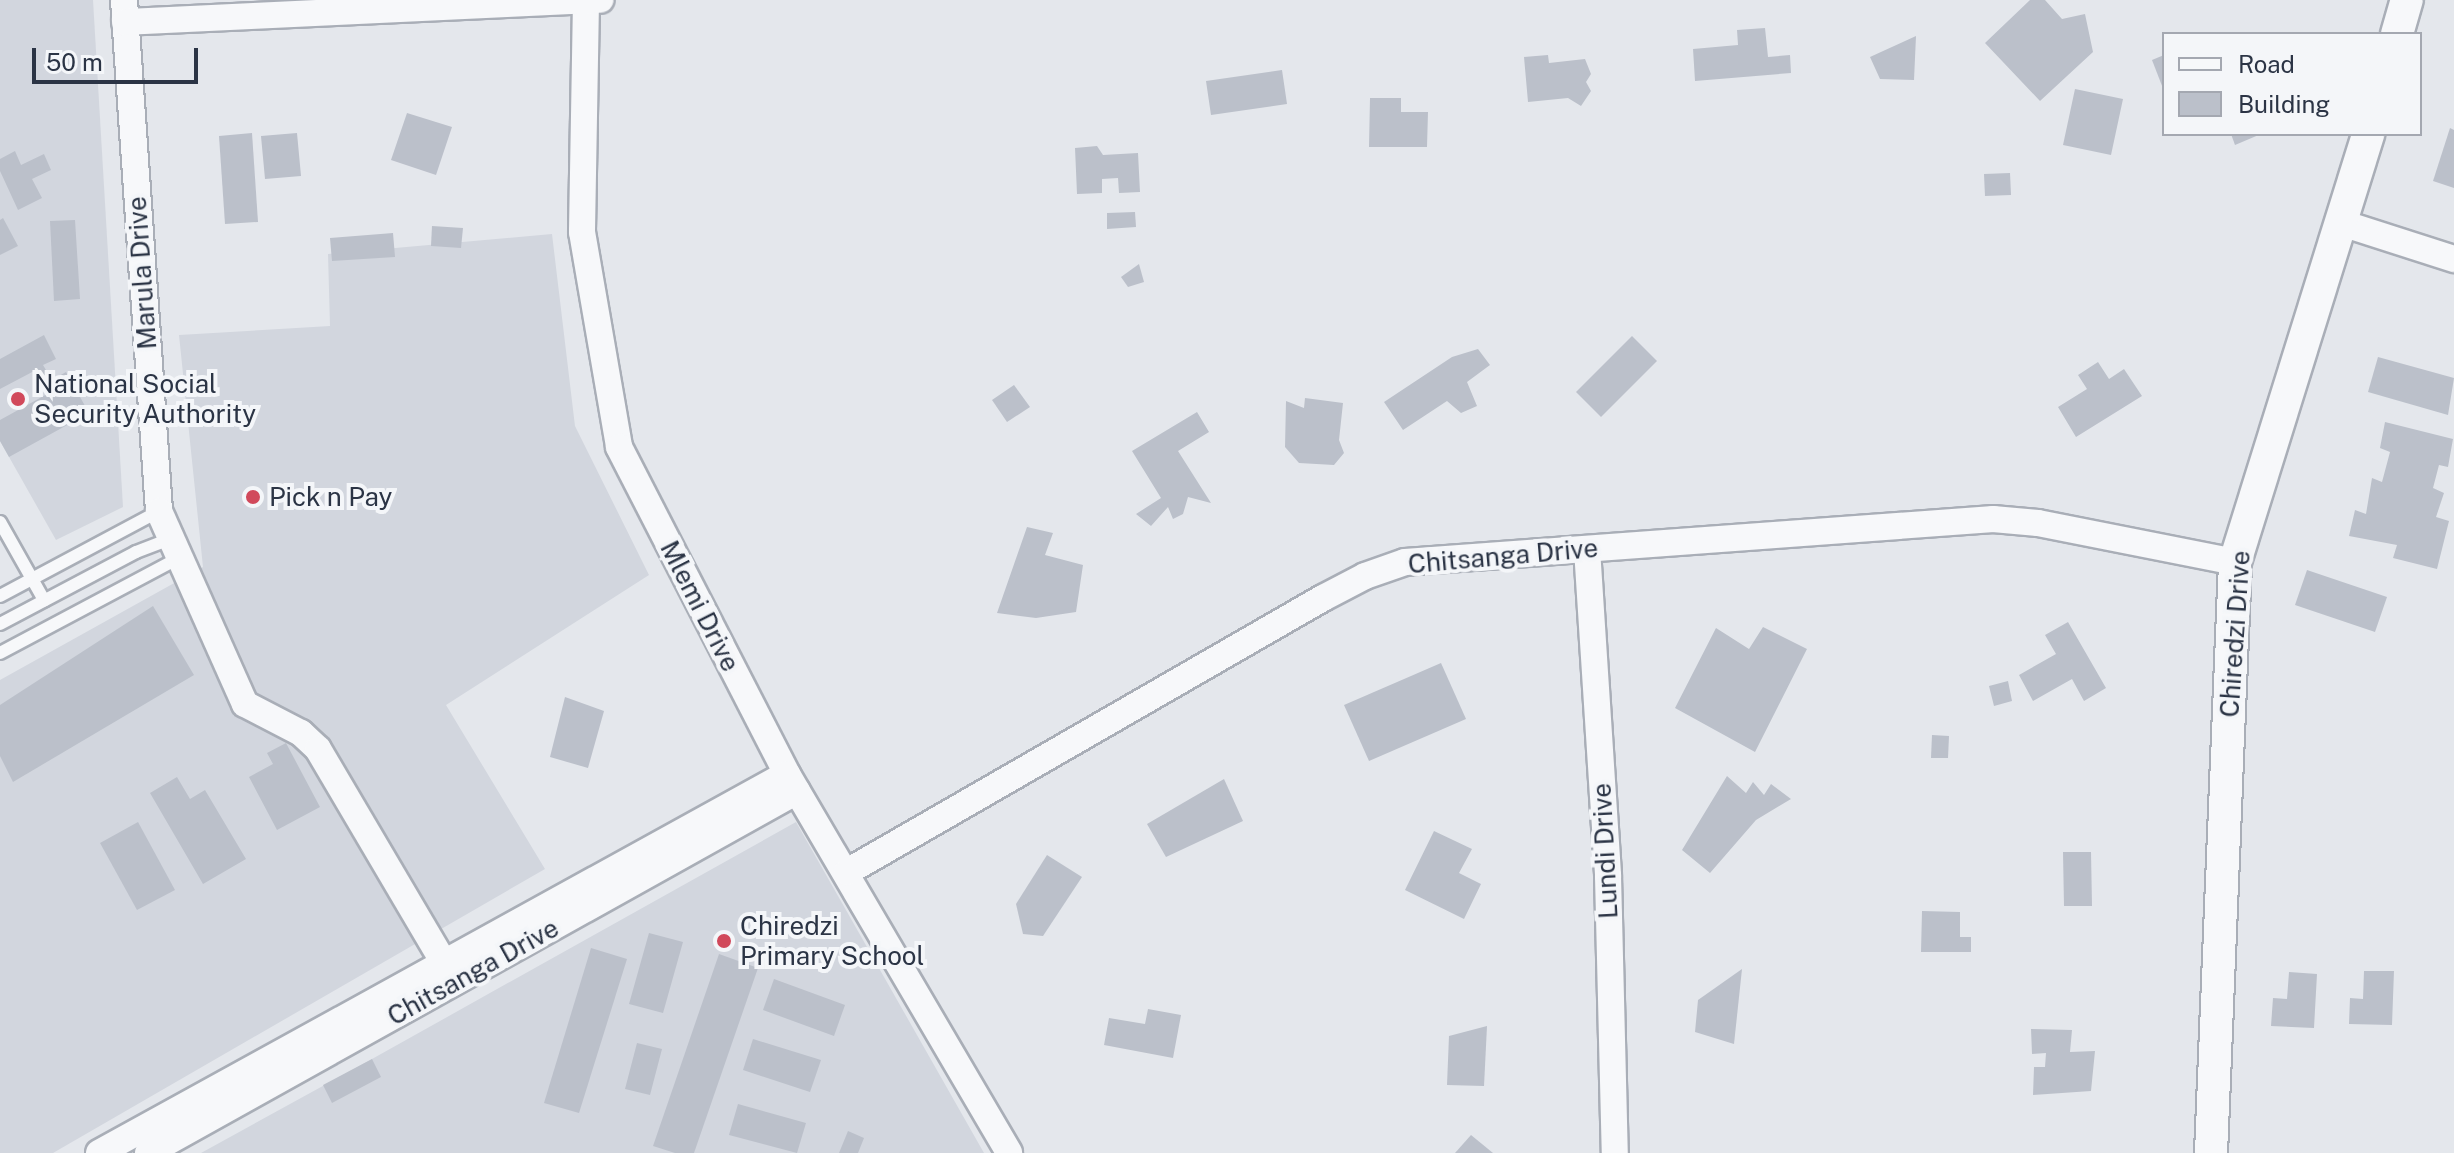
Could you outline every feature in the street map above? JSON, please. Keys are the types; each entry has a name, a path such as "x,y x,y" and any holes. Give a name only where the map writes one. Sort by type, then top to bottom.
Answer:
{"street":[{"path":"124,11 600,0"},
{"path":"2398,32 2407,0"},
{"name":"Mlemi Drive","path":"586,1 582,232 619,447 792,782 1009,1153"},
{"name":"Marula Drive","path":"124,11 159,511 245,704 301,733 318,749 444,963"},
{"name":"Chiredzi Drive","path":"2211,1153 2235,562 2367,136"},
{"path":"2342,223 2454,259"},
{"name":"Chitsanga Drive","path":"847,872 1365,576 1405,562 1993,519 2038,523 2235,562"},
{"name":"Lundi Drive","path":"1587,549 1608,876 1615,1153"},
{"path":"99,1153 444,963 792,782"},
{"name":"Chitsanga Drive","path":"148,1153 792,782"}],"lane":[{"path":"0,596 159,511"},
{"path":"0,522 44,600"},
{"path":"0,624 136,552 175,549"},
{"path":"0,653 175,549"}],"shaded area":[{"path":"0,0 93,0 123,507 56,540 0,441"},
{"path":"552,234 575,426 649,575 446,705 545,869 53,1153 0,1153 0,680 203,567 179,335 330,326 328,254"},
{"name":"Chiredzi Primary School","path":"796,822 984,1153 201,1153 372,1059"}],"building":[{"path":"2030,0 2045,0 2062,19 2085,14 2093,52 2040,101 1985,43"},
{"path":"1765,28 1768,57 1790,55 1791,73 1695,81 1693,49 1738,45 1737,30"},
{"path":"1916,36 1914,80 1880,79 1870,57"},
{"path":"1548,55 1549,63 1585,59 1591,74 1586,82 1591,91 1581,106 1568,98 1528,102 1524,57"},
{"path":"2162,56 2162,86 2152,60"},
{"path":"1282,70 1287,104 1211,115 1206,81"},
{"path":"2075,89 2123,99 2111,155 2063,145"},
{"path":"1370,98 1401,98 1401,112 1428,112 1427,147 1369,147"},
{"path":"407,113 452,127 436,175 391,160"},
{"path":"2450,128 2454,130 2454,188 2433,181"},
{"path":"252,133 258,222 225,224 219,136"},
{"path":"297,133 301,176 265,179 261,136"},
{"path":"2232,136 2256,136 2235,145"},
{"path":"1097,146 1103,155 1138,153 1140,192 1119,193 1118,178 1102,179 1102,193 1077,194 1075,148"},
{"path":"15,151 21,165 44,154 51,170 32,179 42,198 18,210 0,171 0,159"},
{"path":"2010,173 2011,195 1985,196 1984,174"},
{"path":"1135,212 1136,227 1107,229 1107,213"},
{"path":"3,218 18,246 0,255 0,220"},
{"path":"75,220 80,299 54,301 50,221"},
{"path":"432,226 463,228 461,248 431,246"},
{"path":"393,233 395,257 332,261 330,238"},
{"path":"1139,264 1144,282 1128,287 1121,277"},
{"path":"44,335 56,359 43,365 52,380 66,372 89,413 9,457 0,441 0,420 49,393 36,370 0,389 0,359"},
{"path":"1632,336 1657,361 1601,417 1576,392"},
{"path":"1478,349 1490,365 1467,382 1477,406 1461,413 1447,401 1403,430 1384,402 1452,357"},
{"path":"2378,357 2454,378 2448,415 2368,392"},
{"path":"2098,362 2109,379 2124,369 2142,396 2076,437 2058,407 2087,389 2078,375"},
{"path":"1014,385 1030,407 1007,422 992,400"},
{"path":"1305,398 1343,403 1339,440 1344,453 1334,465 1299,463 1285,447 1286,401 1304,408"},
{"path":"1197,412 1209,432 1178,451 1211,503 1188,497 1183,514 1173,519 1168,507 1151,526 1136,514 1161,498 1132,451"},
{"path":"2385,422 2453,439 2448,467 2439,465 2433,488 2444,493 2436,517 2449,521 2437,569 2393,558 2397,545 2349,536 2355,510 2366,514 2372,478 2382,482 2390,452 2380,448"},
{"path":"1027,527 1053,533 1045,555 1083,565 1076,612 1036,618 997,613"},
{"path":"2307,570 2387,597 2375,632 2295,605"},
{"path":"153,606 194,675 13,782 0,756 0,705"},
{"path":"2068,622 2106,688 2084,701 2072,679 2033,701 2019,675 2056,654 2045,635"},
{"path":"1763,627 1807,649 1755,752 1675,708 1716,628 1749,649"},
{"path":"1441,663 1466,719 1369,761 1344,705"},
{"path":"2008,681 2012,701 1994,706 1989,686"},
{"path":"565,697 604,711 588,768 550,757"},
{"path":"1932,735 1949,736 1948,758 1931,758"},
{"path":"286,743 320,807 277,830 249,777 273,764 267,753"},
{"path":"1727,776 1746,793 1753,782 1764,795 1771,784 1791,799 1756,820 1710,873 1682,850"},
{"path":"177,777 190,799 205,790 246,859 203,884 150,793"},
{"path":"1224,779 1243,821 1166,857 1147,824"},
{"path":"138,822 175,890 137,910 100,843"},
{"path":"1434,831 1472,849 1459,873 1481,884 1464,919 1405,890"},
{"path":"2063,852 2091,852 2092,906 2064,906"},
{"path":"1047,855 1082,877 1043,936 1023,934 1016,904"},
{"path":"1922,911 1960,912 1960,937 1971,937 1971,952 1921,952"},
{"path":"649,933 683,942 663,1013 629,1004"},
{"path":"591,948 627,959 579,1113 544,1103"},
{"path":"719,954 758,968 694,1153 675,1153 653,1146"},
{"path":"1742,969 1734,1044 1695,1032 1698,1000"},
{"path":"2364,971 2394,971 2392,1025 2349,1024 2350,998 2363,999"},
{"path":"2289,972 2317,974 2314,1028 2271,1026 2273,998 2287,999"},
{"path":"774,979 845,1005 834,1036 763,1010"},
{"path":"1148,1009 1181,1015 1173,1058 1104,1045 1109,1018 1145,1024"},
{"path":"1487,1026 1484,1086 1447,1085 1449,1036"},
{"path":"2031,1029 2072,1030 2070,1052 2095,1051 2091,1091 2033,1095 2034,1067 2045,1067 2046,1053 2032,1054"},
{"path":"753,1039 821,1060 810,1092 743,1070"},
{"path":"637,1043 662,1049 650,1095 625,1089"},
{"path":"372,1059 381,1077 332,1103 323,1085"},
{"path":"738,1104 806,1123 797,1153 729,1135"},
{"path":"848,1131 864,1138 858,1153 839,1153"},
{"path":"1471,1135 1493,1153 1455,1153"}],"place":[{"name":"National Social Security Authority","path":"18,399"},
{"name":"Pick n Pay","path":"253,497"},
{"name":"Chiredzi Primary School","path":"724,941"}]}
